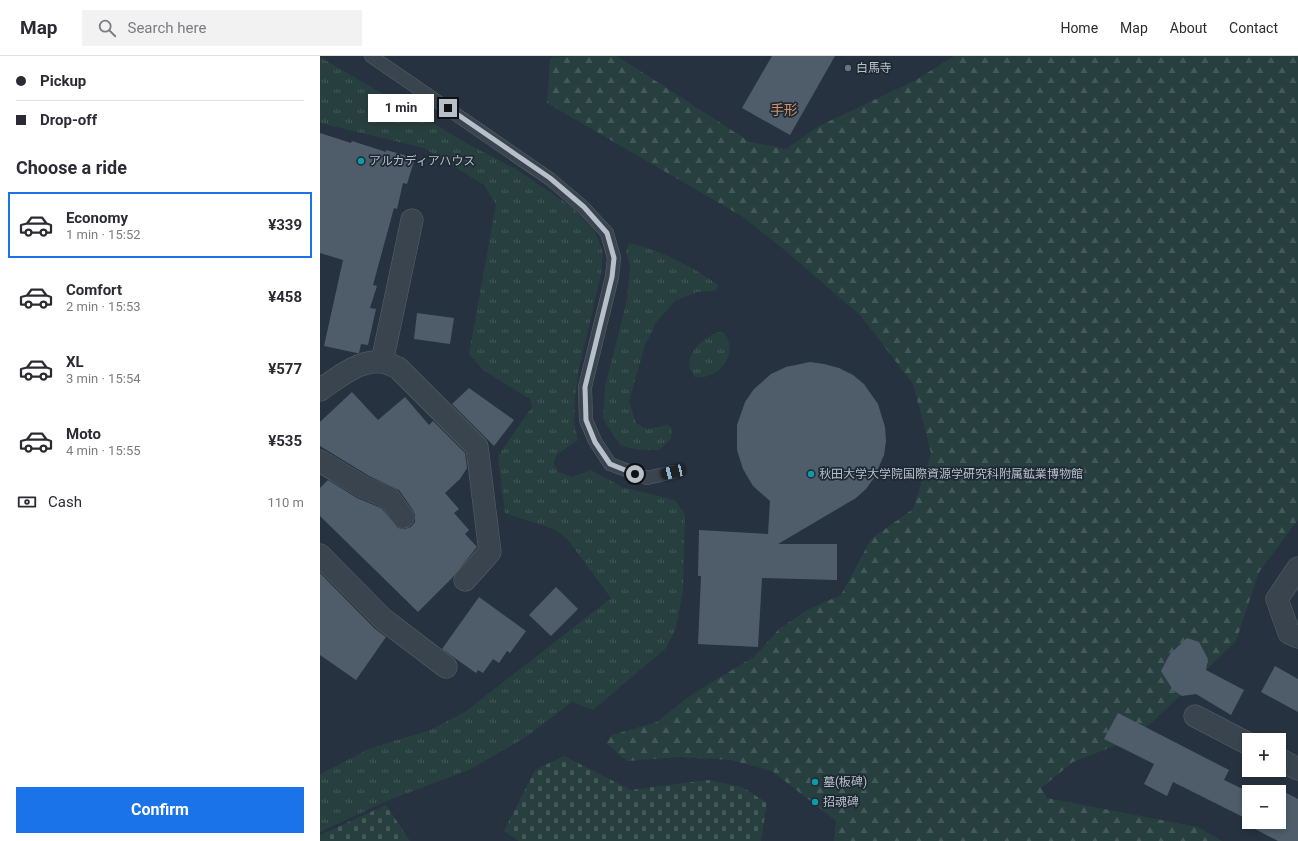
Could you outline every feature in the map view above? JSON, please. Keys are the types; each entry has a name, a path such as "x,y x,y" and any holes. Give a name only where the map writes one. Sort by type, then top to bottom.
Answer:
{"street":[{"path":"382,362 412,220"},
{"path":"320,390 365,363 382,362 398,368 477,447 490,552 465,580"},
{"path":"320,461 363,487 389,498 403,517"},
{"path":"320,555 384,619 446,667"},
{"path":"1298,568 1277,599 1289,632 1298,637"},
{"path":"1195,716 1242,740"},
{"path":"1286,763 1298,769"}],"lane":[{"path":"371,56 550,178 584,207 607,233 614,258 612,277 585,387 586,420 595,442 610,464 647,478 673,472"}],"green space":[{"path":"576,56 617,56 750,142 786,149 819,126 916,80 954,56 1298,56 1298,520 1259,572 1236,641 1158,717 1132,739 1073,762 1041,788 1047,798 1198,827 1222,841 834,841 836,821 772,771 731,760 680,757 627,761 606,743 612,735 657,722 691,695 755,656 779,629 807,610 841,595 871,539 913,509 931,453 913,384 861,316 787,252 743,217 547,103 550,58"},
{"path":"320,57 468,144 516,169 572,207 595,232 603,251 601,274 579,369 575,398 574,422 578,440 556,455 554,463 558,472 572,477 591,470 622,487 675,500 685,515 683,591 676,628 666,648 593,710 572,702 526,737 469,770 389,800 320,832 320,774 371,748 430,730 465,712 611,598 568,540 556,530 505,513 498,456 532,407 530,399 483,370 469,354 496,204 484,185 424,148 320,123"},
{"path":"629,243 664,254 698,272 718,285 715,291 697,292 675,301 657,321 645,345 629,401 636,423 647,429 668,425 672,428 671,439 659,450 640,450 622,446 603,419 605,386 627,300 630,267 626,251"},
{"path":"718,332 724,333 728,341 730,349 728,357 719,370 704,377 695,377 689,363 690,357 694,350 705,339"},
{"path":"564,756 631,790 708,780 742,787 767,803 761,841 519,841 504,831 535,770"},
{"path":"386,805 410,841 320,841 320,835"}],"building":[{"path":"772,56 835,56 790,135 742,108"},
{"path":"320,133 351,143 352,141 386,152 386,150 415,158 407,184 403,183 397,209 394,208 373,285 377,286 370,308 376,309 368,345 361,344 359,353 324,346 343,260 320,253"},
{"path":"417,313 454,318 450,344 414,339"},
{"name":"秋田大学大学院国際資源学研究科附属鉱業博物館","path":"810,362 839,368 853,375 864,384 878,404 885,427 886,441 884,455 874,478 866,489 856,498 778,544 837,544 837,580 762,578 758,647 698,644 701,576 698,576 699,530 768,534 770,501 753,486 743,469 737,450 737,425 745,402 754,389 771,374 786,367"},
{"path":"469,388 514,420 494,446 452,404"},
{"path":"352,392 378,420 405,397 429,425 433,421 465,453 467,468 460,479 445,493 459,509 454,513 469,530 465,534 477,547 452,578 418,612 320,516 320,488 328,480 357,498 381,508 398,528 405,529 411,527 415,522 413,510 399,490 369,476 320,446 320,422"},
{"path":"320,573 374,628 386,637 356,680 320,655"},
{"path":"556,587 578,609 551,636 529,615"},
{"path":"479,597 526,631 510,653 507,651 499,663 493,659 483,673 478,670 476,673 442,649"},
{"path":"1187,638 1199,642 1208,659 1206,670 1244,690 1231,715 1196,694 1182,696 1173,690 1161,671 1170,654"},
{"path":"1275,666 1298,679 1298,712 1261,692"},
{"path":"1118,713 1229,770 1224,780 1242,789 1242,816 1173,782 1167,796 1144,784 1154,764 1104,739"},
{"path":"1286,793 1298,799 1298,841 1278,841 1255,829 1286,829"}],"place":[{"name":"白馬寺","path":"848,68"},
{"name":"アルカディアハウス","path":"361,161"},
{"name":"秋田大学大学院国際資源学研究科附属鉱業博物館","path":"811,474"},
{"name":"墓(板碑)","path":"815,782"},
{"name":"招魂碑","path":"815,802"}],"district":[{"name":"手形","path":"784,110"}],"route":[{"path":"448,108 550,178 584,207 607,233 614,258 612,277 585,387 586,420 595,442 610,464 635,474"}]}
